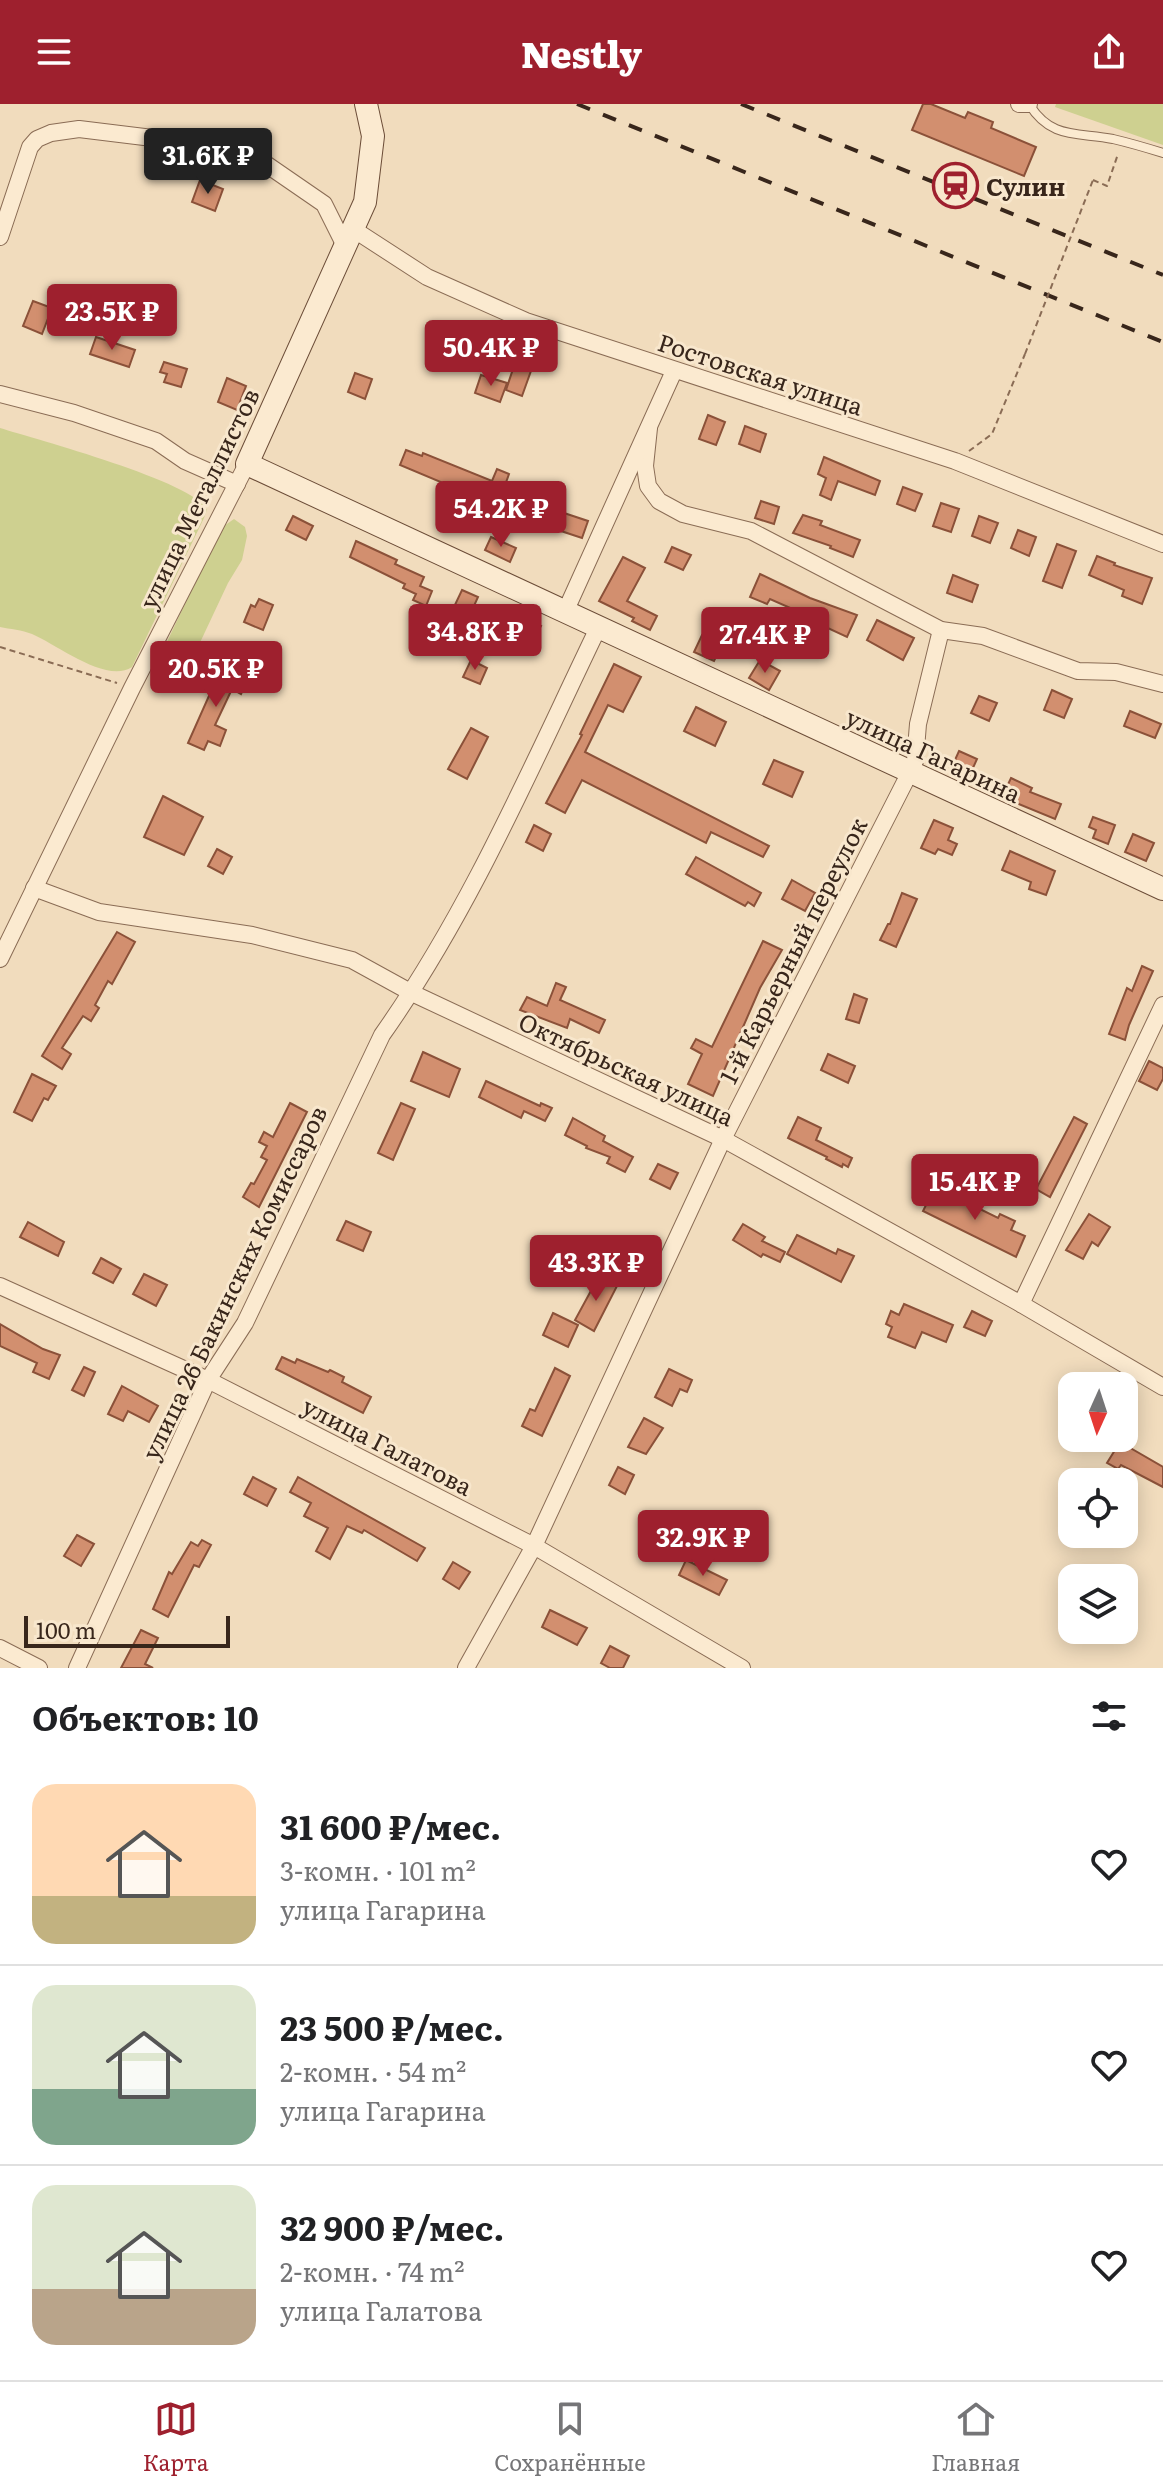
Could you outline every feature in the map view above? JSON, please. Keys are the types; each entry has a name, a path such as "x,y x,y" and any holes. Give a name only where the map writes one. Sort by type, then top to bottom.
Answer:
{"main road":[{"name":"улица Металлистов","path":"242,474 365,202 373,136 366,104"},
{"name":"улица Гагарина","path":"242,474 566,610 1163,889"}],"street":[{"path":"1019,104 1029,104"},
{"path":"0,237 30,147 37,139 51,133 79,129 203,143 241,152 263,162 324,204 349,237"},
{"name":"Ростовская улица","path":"349,237 427,277 526,321 955,461 1163,544"},
{"path":"566,610 674,371"},
{"name":"улица Гагарина","path":"0,394 74,413 156,441 185,461 242,474"},
{"path":"649,428 645,466 648,486 659,501 683,514 751,531 941,630 983,636 1078,671 1116,672 1163,684"},
{"name":"улица Металлистов","path":"0,959 132,688 242,474"},
{"name":"улица 26 Бакинских Комиссаров","path":"77,1668 208,1380 245,1323 382,1035 412,993 464,904 599,626"},
{"name":"1-й Карьерный переулок","path":"466,1668 534,1546 723,1139 910,772 915,761 918,724 941,630"},
{"name":"Октябрьская улица","path":"34,888 99,912 252,935 352,960 412,993 723,1139 1021,1304 1163,1387"},
{"path":"1021,1304 1163,1005"},
{"name":"улица Галатова","path":"0,1286 208,1380 534,1546 742,1668"},
{"path":"0,1648 39,1668"}],"lane":[{"path":"1029,104 1036,116 1051,128 1163,153"}],"path":[{"path":"955,461 992,434 1093,180 1107,186 1123,142"},
{"path":"0,647 132,688"}],"green space":[{"path":"1056,104 1163,104 1163,145 1055,107"},
{"path":"0,428 146,475 196,499 207,510 132,667 109,671 82,661 32,634 0,627"},
{"path":"234,519 245,527 247,536 242,560 189,666 182,673 166,672 161,658 165,646 221,528"}],"building":[{"name":"Сулин","path":"923,104 931,104 965,118 968,112 993,122 991,128 1036,147 1024,176 912,130"},
{"path":"200,180 223,189 215,211 192,202"},
{"path":"33,301 52,308 42,334 23,326"},
{"path":"96,337 135,350 129,367 90,354"},
{"path":"520,348 537,354 522,396 506,390"},
{"path":"164,362 187,369 181,387 164,382 167,374 160,372"},
{"path":"355,373 372,379 365,399 348,392"},
{"path":"481,375 507,383 500,402 475,393"},
{"path":"227,378 246,386 237,410 218,402"},
{"path":"708,415 725,422 716,445 699,439"},
{"path":"745,426 766,434 760,452 739,444"},
{"path":"406,450 422,456 423,453 492,481 497,469 509,474 504,488 543,509 536,522 400,465"},
{"path":"824,457 880,481 875,495 838,481 831,500 820,495 826,478 818,474"},
{"path":"903,487 922,494 915,511 897,504"},
{"path":"761,501 779,507 774,524 755,518"},
{"path":"941,503 959,509 951,532 933,526"},
{"path":"564,513 588,521 582,538 558,530"},
{"path":"803,515 860,540 853,557 793,533"},
{"path":"293,516 313,526 306,540 286,530"},
{"path":"979,516 998,523 990,543 972,536"},
{"path":"1018,530 1036,537 1029,556 1011,548"},
{"path":"491,537 516,548 510,562 485,550"},
{"path":"356,541 424,577 420,586 432,591 426,606 413,600 416,594 403,588 405,584 350,557"},
{"path":"1057,544 1076,551 1062,588 1043,581"},
{"path":"672,547 691,555 683,570 665,562"},
{"path":"1097,556 1152,578 1142,604 1122,596 1124,590 1089,575"},
{"path":"623,557 645,568 627,601 657,616 650,630 632,621 634,618 599,601"},
{"path":"760,574 810,598 857,615 847,637 770,599 767,604 750,597"},
{"path":"953,575 978,585 972,602 947,593"},
{"path":"462,590 478,597 469,617 453,609"},
{"path":"259,599 273,605 263,630 244,622 251,605 255,607"},
{"path":"524,617 541,626 531,644 514,635"},
{"path":"877,620 914,638 903,660 867,640"},
{"path":"702,635 722,644 714,661 694,652"},
{"path":"471,660 487,668 480,684 463,677"},
{"path":"760,660 780,671 769,690 749,678"},
{"path":"224,662 236,668 232,675 246,683 241,694 232,689 215,725 226,730 220,746 208,741 204,750 188,743"},
{"path":"614,664 641,677 623,712 608,705 585,752 769,846 763,857 711,832 706,843 582,780 565,813 546,803 582,735"},
{"path":"1052,690 1072,699 1064,718 1044,710"},
{"path":"979,696 997,703 989,721 971,713"},
{"path":"696,707 726,722 715,746 684,731"},
{"path":"1130,711 1161,724 1155,738 1124,726"},
{"path":"471,728 488,737 467,779 448,769"},
{"path":"959,751 977,759 968,779 950,771"},
{"path":"774,760 803,772 792,797 763,784"},
{"path":"1011,778 1032,788 1030,792 1061,804 1055,819 1002,797"},
{"path":"163,796 203,817 184,855 144,837"},
{"path":"1093,817 1115,825 1108,844 1093,838 1096,830 1089,827"},
{"path":"934,820 953,828 948,840 957,844 952,855 938,849 935,854 921,848"},
{"path":"534,825 551,834 543,851 526,842"},
{"path":"1133,834 1154,843 1146,861 1125,852"},
{"path":"217,849 232,857 223,874 208,866"},
{"path":"1010,851 1055,871 1046,895 1029,889 1031,882 1002,870"},
{"path":"696,857 761,893 754,906 748,902 745,906 686,874"},
{"path":"792,880 815,893 805,911 782,899"},
{"path":"902,893 917,899 896,947 880,940"},
{"path":"117,932 135,942 112,984 108,981 95,1005 99,1008 91,1021 83,1016 62,1048 71,1054 62,1069 42,1056"},
{"path":"763,941 782,950 760,988 713,1096 688,1084 702,1054 691,1048 696,1039 712,1047"},
{"path":"1142,966 1153,971 1125,1040 1109,1034 1127,988 1132,991"},
{"path":"556,983 566,987 560,1000 605,1020 599,1033 570,1019 567,1028 520,1010 527,997 547,1006"},
{"path":"854,994 867,999 859,1023 846,1019"},
{"path":"423,1052 460,1069 449,1097 411,1081"},
{"path":"828,1054 855,1066 848,1083 821,1070"},
{"path":"1149,1061 1163,1068 1163,1079 1157,1090 1139,1081"},
{"path":"32,1074 56,1086 48,1100 44,1098 32,1121 14,1112"},
{"path":"486,1081 540,1106 541,1103 552,1108 545,1121 524,1111 521,1118 479,1097"},
{"path":"290,1103 307,1112 259,1207 243,1197 267,1160 261,1157 267,1146 259,1142 264,1132 273,1137"},
{"path":"401,1103 415,1109 393,1160 378,1153"},
{"path":"798,1117 821,1128 816,1140 852,1158 848,1167 843,1164 842,1167 788,1138"},
{"path":"1074,1117 1087,1124 1050,1197 1036,1189"},
{"path":"573,1118 605,1136 603,1141 633,1157 625,1172 607,1163 610,1157 586,1148 565,1135"},
{"path":"658,1164 678,1173 670,1189 650,1179"},
{"path":"935,1187 998,1218 1000,1214 1015,1221 1011,1230 1025,1236 1016,1257 923,1211"},
{"path":"1089,1214 1110,1227 1098,1246 1092,1242 1083,1259 1066,1250"},
{"path":"346,1221 371,1232 363,1251 337,1240"},
{"path":"28,1222 64,1242 58,1256 20,1237"},
{"path":"743,1224 765,1237 762,1241 785,1252 780,1262 763,1254 761,1257 733,1240"},
{"path":"797,1235 836,1254 838,1249 854,1256 841,1282 787,1254"},
{"path":"101,1258 121,1269 113,1283 93,1273"},
{"path":"144,1274 167,1285 156,1306 133,1294"},
{"path":"596,1274 617,1286 594,1331 575,1320 593,1287 590,1285"},
{"path":"904,1304 953,1325 946,1342 922,1332 915,1348 888,1337 892,1327 886,1324 891,1311 899,1315"},
{"path":"972,1311 992,1321 985,1336 964,1327"},
{"path":"553,1313 578,1325 568,1347 543,1335"},
{"path":"0,1324 43,1349 60,1355 49,1379 33,1372 37,1363 0,1346"},
{"path":"282,1357 295,1363 297,1359 344,1377 342,1382 371,1397 363,1413 276,1369"},
{"path":"84,1367 95,1372 84,1396 72,1390"},
{"path":"555,1368 570,1376 542,1436 522,1426 530,1409 535,1411"},
{"path":"669,1369 692,1380 687,1392 680,1389 672,1406 655,1397"},
{"path":"122,1386 158,1406 149,1422 128,1411 123,1421 108,1414"},
{"path":"644,1418 663,1428 646,1454 628,1447"},
{"path":"1114,1452 1137,1452 1163,1467 1163,1487 1138,1474 1138,1468 1121,1465 1116,1468 1107,1463"},
{"path":"618,1467 634,1475 625,1494 609,1485"},
{"path":"253,1477 276,1489 267,1506 244,1494"},
{"path":"298,1477 425,1548 417,1561 364,1530 362,1533 347,1526 330,1559 316,1551 328,1528 304,1516 311,1503 290,1492"},
{"path":"77,1535 94,1544 81,1566 64,1556"},
{"path":"202,1540 211,1545 199,1567 194,1565 168,1617 153,1609 169,1572 172,1574 191,1542 198,1546"},
{"path":"686,1560 727,1580 719,1595 679,1575"},
{"path":"453,1562 470,1572 459,1589 443,1579"},
{"path":"550,1610 587,1628 577,1645 542,1627"},
{"path":"141,1630 158,1638 145,1664 153,1668 121,1668"},
{"path":"610,1646 629,1656 623,1668 610,1668 601,1663"}],"railway":[{"path":"577,104 1163,342"},
{"path":"741,104 1163,275"}],"place":[{"name":"Сулин","path":"955,185"}]}
